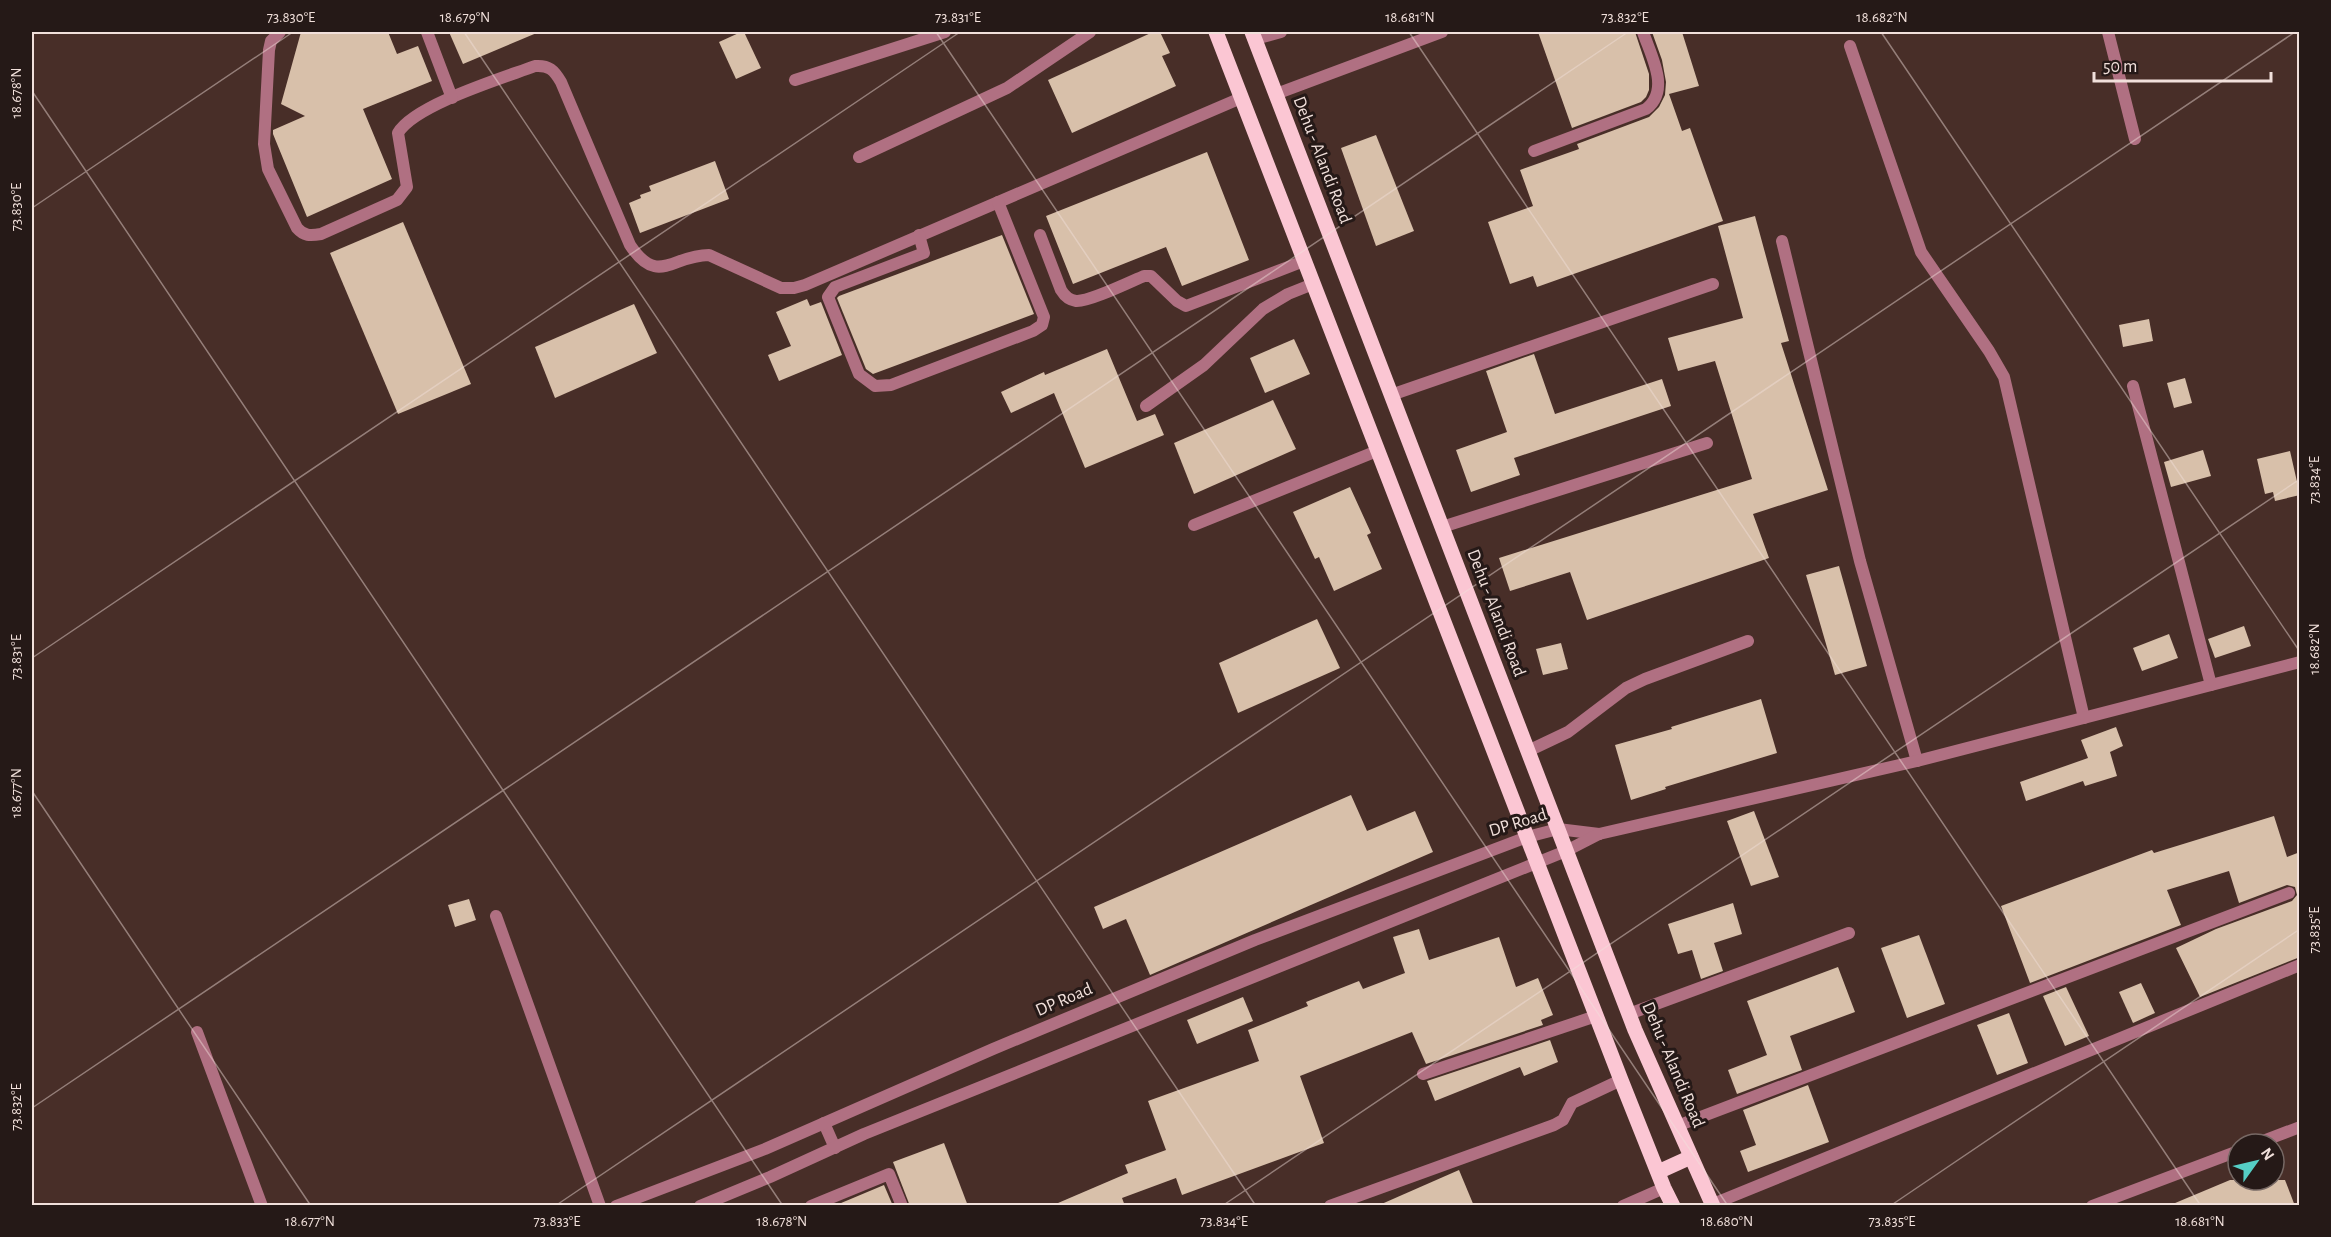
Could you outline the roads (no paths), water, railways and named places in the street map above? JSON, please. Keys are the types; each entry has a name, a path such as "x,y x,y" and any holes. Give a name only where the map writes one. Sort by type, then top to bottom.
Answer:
{"main road":[{"path":"1216,32 1536,862 1673,1206"},
{"name":"Dehu - Alandi Road","path":"1253,35 1629,1014 1713,1205"},
{"path":"1658,1172 1690,1156"}],"street":[{"path":"280,32 271,41 269,50 265,159 297,228 303,234 311,236 321,234 397,200 406,187 398,133 403,124 411,118 452,98 535,66 546,66 555,71 630,245 638,257 647,265 657,267 669,266 698,255 709,255 781,288 794,288 1241,98"},
{"path":"427,32 452,98"},
{"path":"795,80 945,32"},
{"path":"859,157 1007,88 1090,32"},
{"path":"1253,35 1281,32"},
{"path":"1276,94 1442,32"},
{"path":"1534,151 1646,109 1656,102 1660,86 1643,32"},
{"path":"2108,32 2135,139"},
{"path":"1850,46 1920,252 1989,351 2004,377 2084,718"},
{"path":"919,235 924,253 835,287 828,297 859,374 875,386 891,385 1033,331 1042,325 1044,317 998,202"},
{"path":"1040,235 1060,290 1066,297 1075,301 1086,299 1144,276 1151,276 1177,301 1186,306 1193,305 1304,261"},
{"path":"1782,240 1860,561 1917,761"},
{"path":"1146,406 1204,364 1263,309 1288,294 1313,284"},
{"path":"1391,395 1713,284"},
{"path":"2133,386 2211,685"},
{"path":"1442,526 1707,443"},
{"path":"1194,525 1377,451"},
{"path":"1528,751 1569,732 1626,688 1748,641"},
{"path":"700,1206 770,1178 864,1134 1566,851 1599,834 1917,761 2300,662"},
{"name":"DP Road","path":"616,1206 759,1152 993,1049 1255,940 1527,837 1558,829 1599,834"},
{"path":"1677,1126 2289,893"},
{"path":"496,916 600,1206"},
{"path":"1629,1014 1849,933"},
{"path":"1713,1205 2300,965"},
{"path":"1423,1074 1596,1016"},
{"path":"197,1032 262,1206"},
{"path":"1330,1206 1554,1125 1563,1119 1572,1103 1621,1080"},
{"path":"825,1124 835,1148"},
{"path":"2092,1206 2226,1155"},
{"path":"811,1206 889,1174 902,1206"},
{"path":"1623,1206 1664,1188"}]}
